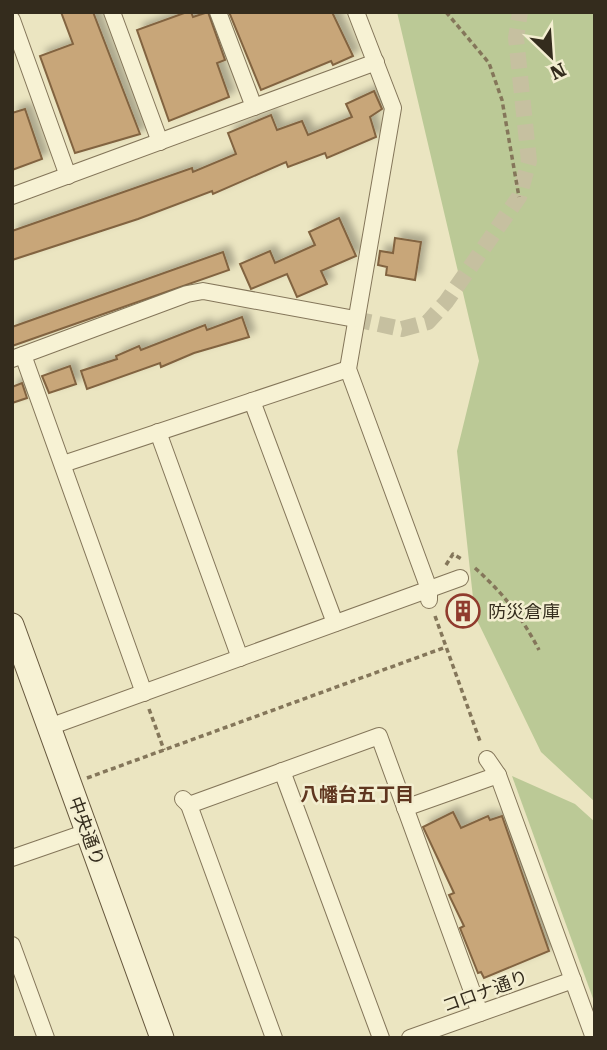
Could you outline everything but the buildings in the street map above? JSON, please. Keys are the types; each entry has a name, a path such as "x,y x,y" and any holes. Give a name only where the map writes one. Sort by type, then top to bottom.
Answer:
{"street":[{"path":"112,12 160,142"},
{"path":"218,12 254,107"},
{"path":"356,12 393,108 348,369 429,594"},
{"path":"12,20 68,176"},
{"path":"12,196 376,62"},
{"path":"144,693 64,464 18,357 187,294 203,291 355,319"},
{"path":"64,464 348,369"},
{"path":"252,401 335,624"},
{"path":"158,432 240,658"},
{"path":"49,727 335,624 429,594 460,579"},
{"name":"中央通り","path":"12,625 162,1038"},
{"path":"274,1038 186,802 379,736 480,1013"},
{"path":"487,759 498,775 594,1038"},
{"path":"282,771 381,1038"},
{"path":"405,808 498,775"},
{"path":"12,858 87,832"},
{"path":"12,945 46,1038"},
{"name":"コロナ通り","path":"410,1038 573,980"}],"path":[{"path":"446,12 489,63 502,100 519,197"},
{"path":"487,759 429,594 453,554 469,563 502,591 522,617 539,650"},
{"path":"82,780 446,647"},
{"path":"144,693 164,750"}],"green space":[{"path":"397,12 595,12 595,802 541,752 475,616 457,451 479,361"},
{"path":"512,776 575,804 595,822 595,1004"}],"tunnel":[{"path":"355,319 402,329 428,322 446,302 519,197 529,161 516,38 520,12"}],"place":[{"name":"防災倉庫","path":"463,611"}],"district":[{"name":"八幡台五丁目","path":"357,794"}]}
